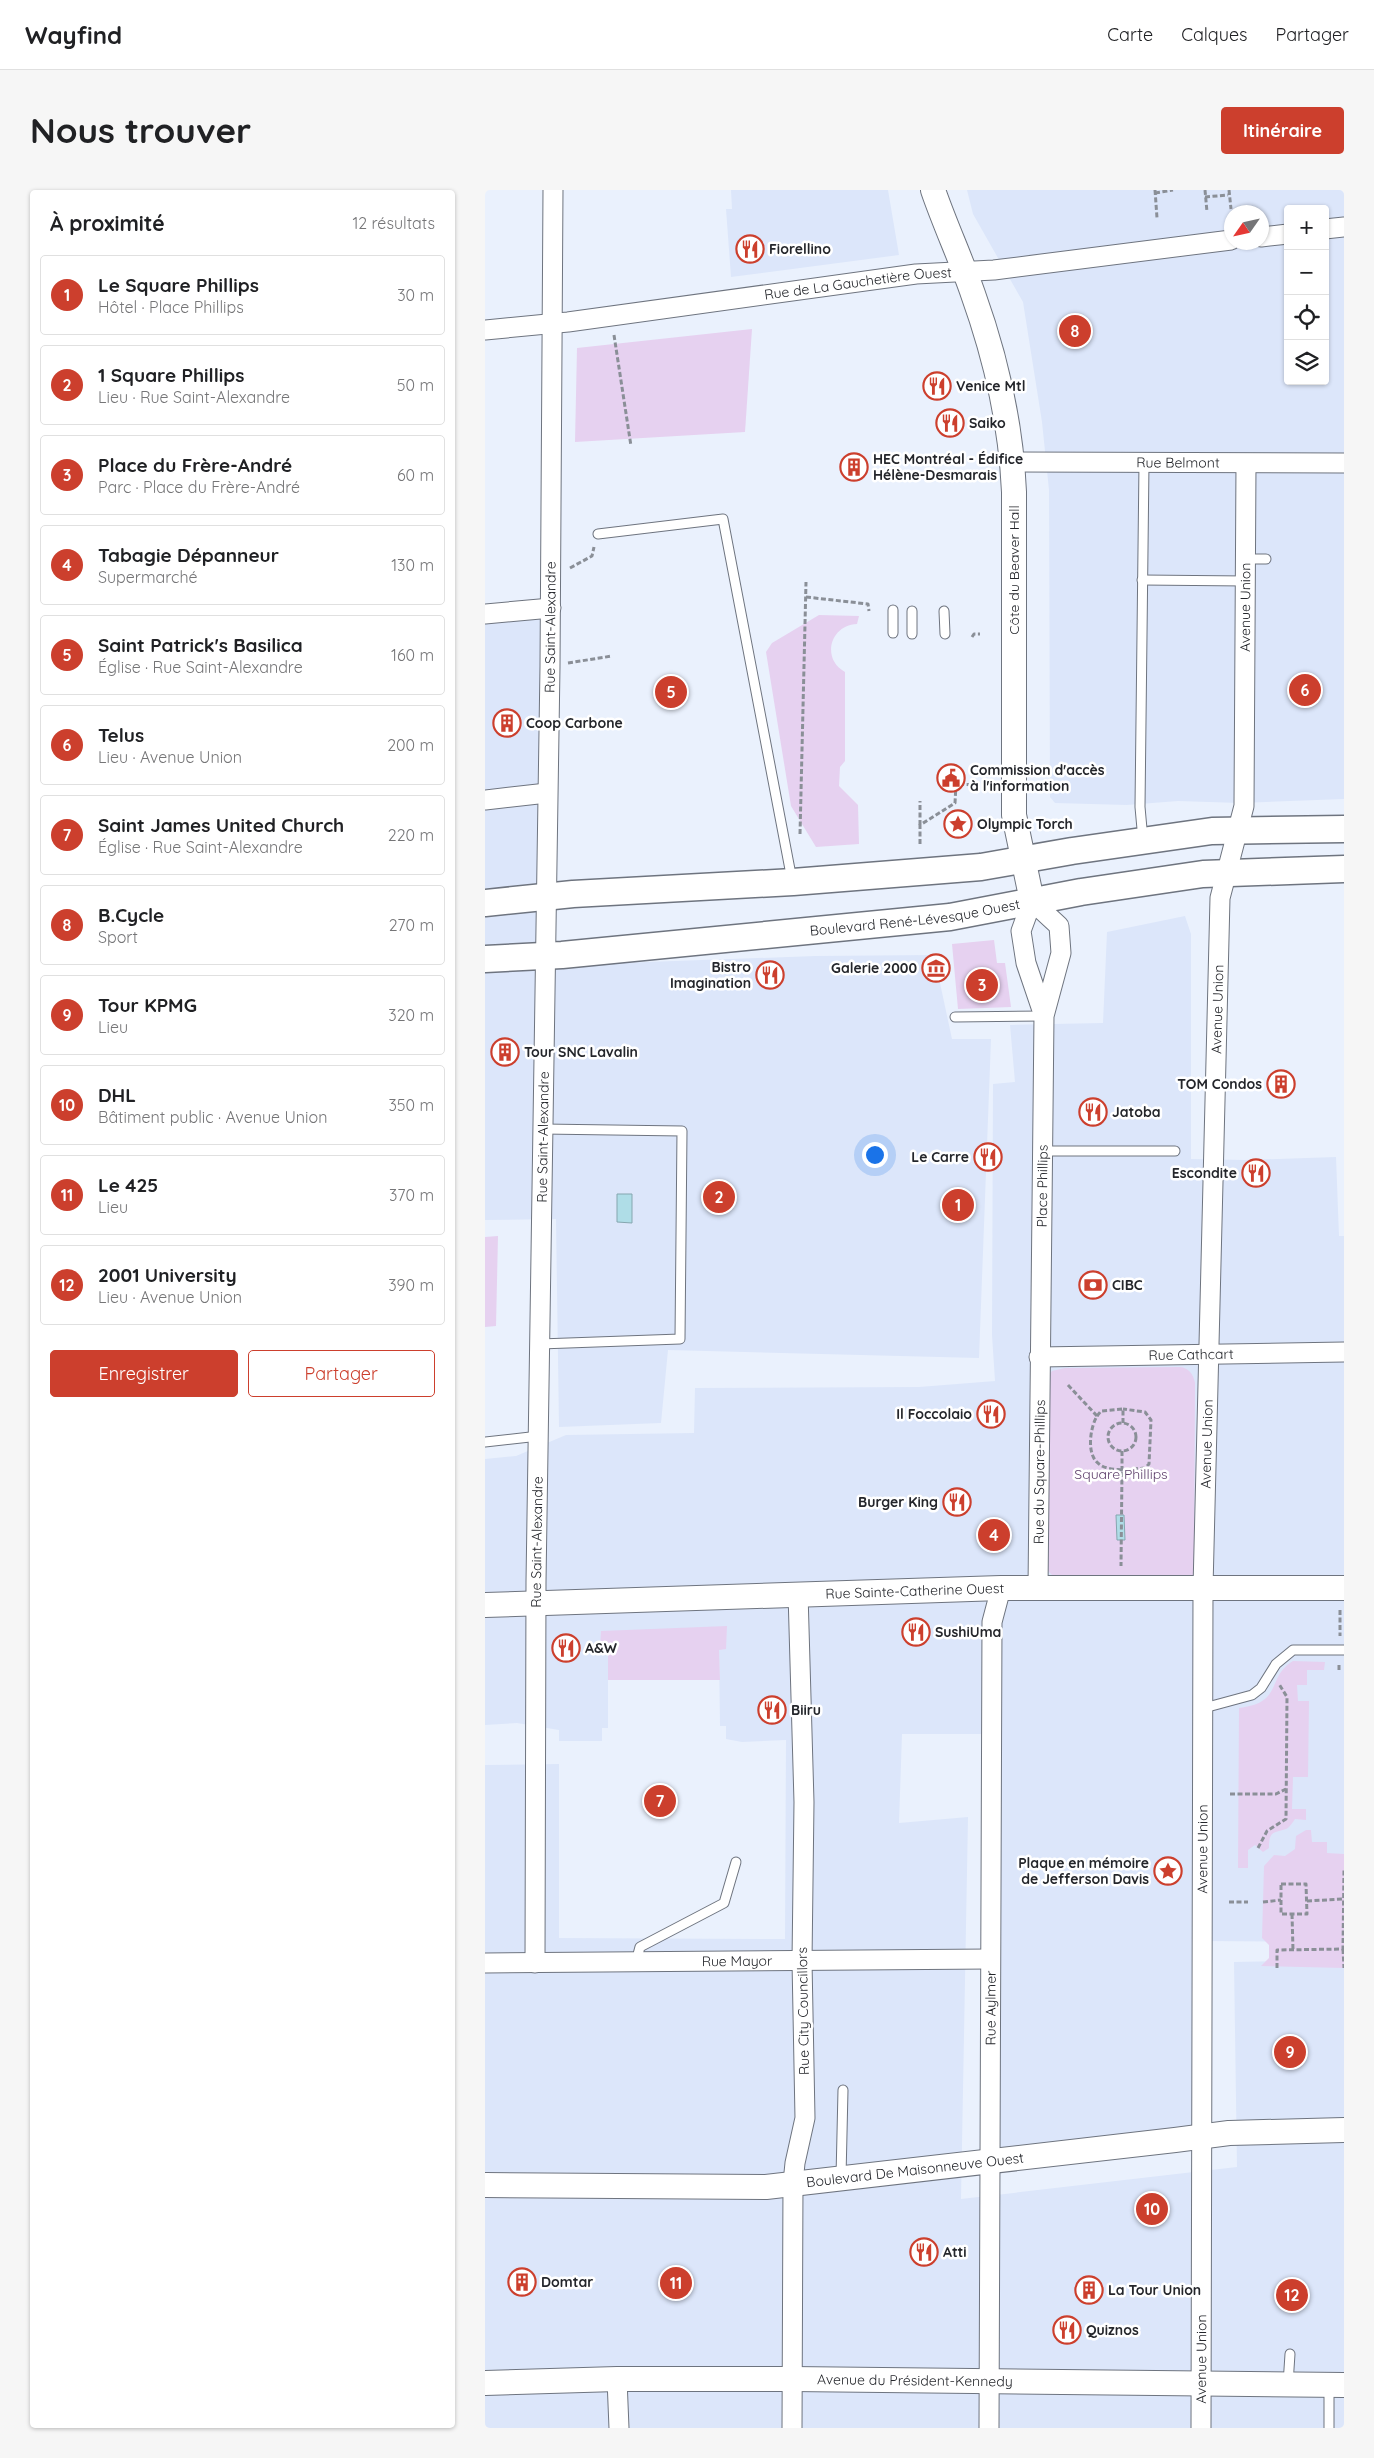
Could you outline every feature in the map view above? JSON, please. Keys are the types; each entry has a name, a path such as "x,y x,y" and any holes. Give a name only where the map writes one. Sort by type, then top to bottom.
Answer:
{"main road":[{"path":"485,902 793,882 981,867 1143,840 1206,832 1344,829"},
{"name":"Boulevard René-Lévesque Ouest","path":"485,959 547,956 950,917 1032,900 1225,872 1344,869"}],"street":[{"name":"Rue Saint-Alexandre","path":"535,1963 536,1602 547,956 553,190"},
{"name":"Côte du Beaver Hall","path":"933,190 976,301 997,367 1012,462 1013,815 1032,900"},
{"path":"1329,229 1344,227"},
{"path":"1269,236 1284,234"},
{"name":"Rue de La Gauchetière Ouest","path":"485,330 552,323 916,274 994,270 1224,241"},
{"name":"Rue Belmont","path":"1012,462 1344,463"},
{"name":"Avenue Union","path":"1201,2428 1203,1588 1220,898 1225,872 1244,806 1247,464"},
{"path":"485,614 551,608"},
{"path":"485,800 547,793"},
{"path":"1032,900 1059,926 1061,953 1044,1016 1026,963 1021,931 1032,900"},
{"name":"Place Phillips","path":"1039,1357 1044,1016"},
{"name":"Rue Cathcart","path":"1039,1357 1209,1356 1344,1352"},
{"name":"Rue du Square-Phillips","path":"1038,1588 1039,1357"},
{"name":"Rue Sainte-Catherine Ouest","path":"485,1605 798,1593 1001,1588 1203,1588 1342,1597"},
{"name":"Rue Aylmer","path":"989,2428 992,1622 1001,1588"},
{"name":"Rue City Councillors","path":"793,2428 793,2183 795,2163 805,2118 802,1962 804,1802 798,1593"},
{"name":"Rue Mayor","path":"485,1963 802,1962 990,1959"},
{"name":"Boulevard De Maisonneuve Ouest","path":"485,2185 766,2187 841,2180 1175,2140 1202,2135 1344,2130"},
{"path":"617,2379 619,2428"},
{"name":"Avenue du Président-Kennedy","path":"485,2383 617,2379 792,2379 1337,2385"}],"lane":[{"path":"1143,840 1140,807 1144,463"},
{"path":"598,534 723,519 793,882"},
{"path":"1246,559 1266,559"},
{"path":"1142,580 1246,581"},
{"path":"893,610 893,634"},
{"path":"911,611 912,634"},
{"path":"944,611 945,634"},
{"path":"955,1017 1044,1016"},
{"path":"540,1344 680,1339 682,1131 543,1129"},
{"path":"1041,1152 1175,1151"},
{"path":"485,1442 540,1436"},
{"path":"1203,1708 1252,1695 1261,1688 1271,1670 1285,1655 1293,1650 1344,1650"},
{"path":"636,1963 640,1947 724,1904 735,1862"},
{"path":"841,2180 843,2090"},
{"path":"1288,2385 1290,2354"},
{"path":"1329,2428 1337,2385"}],"path":[{"path":"1157,218 1155,191 1173,190"},
{"path":"1205,190 1207,212"},
{"path":"1205,197 1229,192 1231,205"},
{"path":"615,338 631,446"},
{"path":"565,570 591,556"},
{"path":"799,835 806,582"},
{"path":"806,596 868,604 869,611"},
{"path":"972,637 974,634 980,634"},
{"path":"586,660 612,656"},
{"path":"920,825 955,803 956,784 978,785"},
{"path":"920,844 921,801"},
{"path":"1068,1385 1097,1416"},
{"path":"1123,1409 1123,1423"},
{"path":"1123,1409 1145,1412 1151,1420 1151,1459 1145,1468 1122,1470 1106,1468 1098,1464 1092,1456 1091,1431 1097,1416 1101,1411 1123,1409"},
{"path":"1115,1424 1131,1424 1136,1431 1135,1444 1130,1450 1122,1451 1115,1451 1109,1445 1109,1429 1115,1424"},
{"path":"1121,1567 1122,1451"},
{"path":"1340,1623 1342,1597"},
{"path":"1258,1848 1267,1831 1286,1819 1287,1696 1271,1670"},
{"path":"1230,1794 1276,1794 1286,1789"},
{"path":"1344,1870 1344,1968"},
{"path":"1281,1884 1307,1884 1307,1901 1307,1914 1281,1914 1281,1884"},
{"path":"1307,1901 1344,1899"},
{"path":"1263,1902 1281,1900"},
{"path":"1229,1902 1248,1902"},
{"path":"1292,1914 1293,1950"},
{"path":"1277,1968 1277,1950 1343,1948"}],"shaded area":[{"path":"731,190 888,190 899,255 731,277 726,209 732,209"},
{"path":"967,190 1344,190 1344,799 1240,803 1178,801 1127,805 1055,803 1050,797 1049,490 1042,422 1023,302 973,214"},
{"path":"543,614 537,966 815,956 934,955 952,1039 991,1039 979,1358 668,1350 661,1423 559,1427 556,1219 485,1220 485,621"},
{"path":"1185,916 1191,934 1191,1159 1245,1160 1336,1157 1339,1236 1344,1236 1344,1942 1202,1941 1202,2135 989,2161 991,1734 902,1734 899,1823 968,1817 961,2199 1237,2167 1234,1962 1344,1960 1344,2428 485,2428 485,1765 559,1764 559,1938 785,1939 786,1740 742,1742 726,1739 726,1726 720,1726 719,1650 608,1648 608,1728 602,1728 602,1741 559,1741 559,1730 517,1723 485,1725 485,1459 516,1456 566,1435 694,1433 695,1388 919,1387 995,1381 992,1335 993,1084 1015,1082 1010,1025 1103,1023 1107,932"},
{"path":"617,1194 632,1194 632,1223 617,1222"},
{"path":"1116,1515 1124,1515 1125,1540 1117,1540"}],"green space":[{"path":"752,329 745,432 575,442 577,348"},
{"path":"819,615 859,616 857,624 840,630 835,636 831,651 833,659 845,672 845,761 840,767 839,786 858,805 859,844 816,847 791,806 766,652 772,643"},
{"path":"994,940 997,963 1005,963 1011,1007 958,1009 952,944"},
{"path":"498,1236 496,1326 485,1327 485,1237"},
{"name":"Square Phillips","path":"1180,1367 1190,1372 1195,1383 1194,1577 1055,1578 1047,1570 1049,1375 1052,1371 1065,1368"},
{"path":"727,1626 726,1649 719,1650 720,1680 608,1680 608,1648 600,1648 601,1631"},
{"path":"1293,1661 1325,1662 1324,1670 1307,1670 1307,1685 1297,1685 1298,1701 1309,1701 1308,1777 1293,1777 1292,1809 1306,1809 1306,1820 1295,1819 1287,1828 1275,1832 1270,1838 1269,1848 1263,1852 1255,1845 1248,1850 1248,1868 1238,1868 1239,1708 1263,1701 1273,1689 1279,1674"},
{"path":"1306,1830 1311,1830 1312,1842 1327,1842 1327,1853 1344,1854 1344,1968 1261,1966 1269,1958 1269,1945 1262,1938 1264,1866 1274,1855 1285,1856 1295,1849 1296,1836"}],"place":[{"name":"Fiorellino","path":"750,249"},
{"name":"B.Cycle","path":"1075,331"},
{"name":"Venice Mtl","path":"937,386"},
{"name":"Saiko","path":"950,423"},
{"name":"HEC Montréal - Édifice Hélène-Desmarais","path":"854,467"},
{"name":"Telus","path":"1305,690"},
{"name":"Saint Patrick's Basilica","path":"671,692"},
{"name":"Coop Carbone","path":"507,723"},
{"name":"Commission d'accès à l'information","path":"951,778"},
{"name":"Olympic Torch","path":"958,824"},
{"name":"Galerie 2000","path":"936,968"},
{"name":"Bistro Imagination","path":"770,975"},
{"name":"Place du Frère-André","path":"982,985"},
{"name":"Tour SNC Lavalin","path":"505,1052"},
{"name":"TOM Condos","path":"1281,1084"},
{"name":"Jatoba","path":"1093,1112"},
{"name":"Le Carre","path":"988,1157"},
{"name":"Escondite","path":"1256,1173"},
{"name":"1 Square Phillips","path":"719,1197"},
{"name":"Le Square Phillips","path":"958,1205"},
{"name":"CIBC","path":"1093,1285"},
{"name":"Il Foccolaio","path":"991,1414"},
{"name":"Burger King","path":"957,1502"},
{"name":"Tabagie Dépanneur","path":"994,1535"},
{"name":"SushiUma","path":"916,1632"},
{"name":"A&W","path":"566,1648"},
{"name":"Biiru","path":"772,1710"},
{"name":"Saint James United Church","path":"660,1801"},
{"name":"Plaque en mémoire de Jefferson Davis","path":"1168,1871"},
{"name":"Tour KPMG","path":"1290,2052"},
{"name":"DHL","path":"1152,2209"},
{"name":"Atti","path":"924,2252"},
{"name":"Domtar","path":"522,2282"},
{"name":"Le 425","path":"676,2283"},
{"name":"La Tour Union","path":"1089,2290"},
{"name":"2001 University","path":"1292,2295"},
{"name":"Quiznos","path":"1067,2330"}]}
